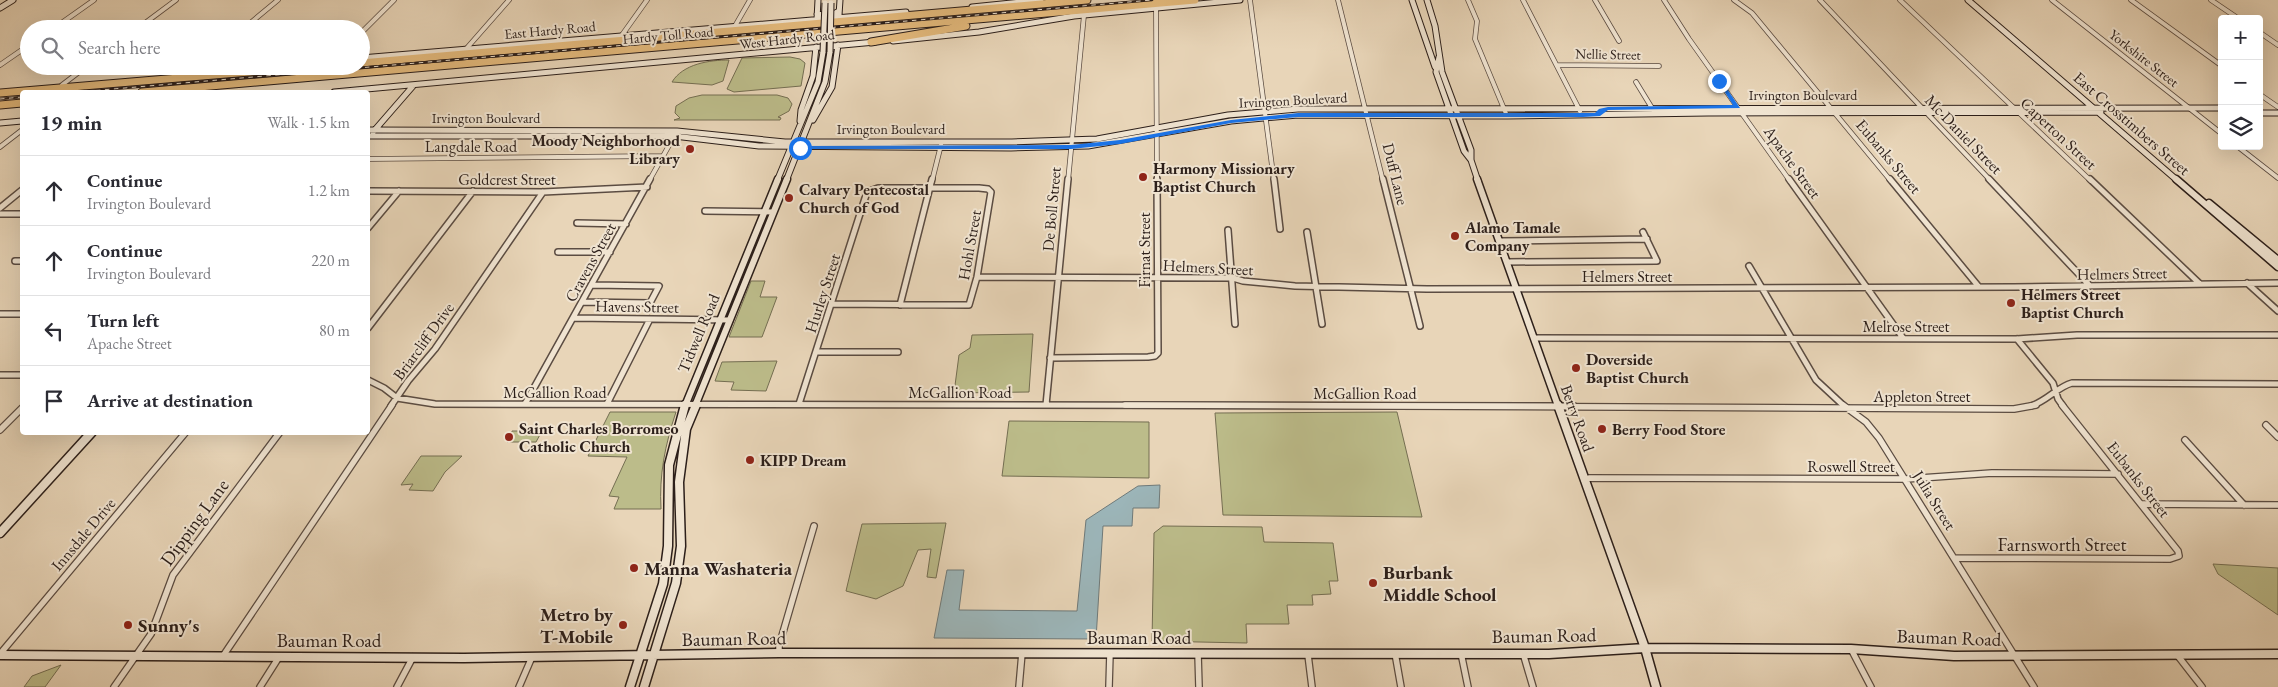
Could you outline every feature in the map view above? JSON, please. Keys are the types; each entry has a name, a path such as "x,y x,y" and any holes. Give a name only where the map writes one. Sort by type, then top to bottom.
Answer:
{"highway":[{"name":"Hardy Toll Road","path":"370,62 1087,0"},
{"name":"Hardy Toll Road","path":"370,72 1195,0"},
{"path":"871,42 1045,13"},
{"path":"385,61 619,35"},
{"path":"25,90 210,75"},
{"name":"Hardy Toll Road","path":"165,90 336,75"},
{"path":"0,92 20,90"},
{"path":"0,105 20,103"}],"main road":[{"path":"0,8 13,0"},
{"path":"818,0 817,17 830,16 839,11"},
{"path":"839,18 840,0"},
{"name":"East Hardy Road","path":"370,57 735,26 817,17 839,18 1041,0"},
{"name":"West Hardy Road","path":"361,90 838,48 871,42 950,36 1084,15 1240,0"},
{"path":"1412,0 1436,72"},
{"name":"Berry Road","path":"1426,0 1437,38 1442,72 1458,113 1470,150 1471,160 1644,648 1656,687"},
{"name":"East Crosstimbers Street","path":"1968,0 2278,260"},
{"name":"East Crosstimbers Street","path":"1974,0 1987,14"},
{"name":"Tidwell Road","path":"644,687 676,583 680,546 680,464 686,429 825,82 830,52 832,1"},
{"name":"Tidwell Road","path":"630,687 663,584 668,546 668,465 684,405 818,82 823,52 825,2"},
{"path":"1425,37 1437,38"},
{"path":"807,129 832,87 838,48"},
{"path":"800,127 801,110 813,76 816,49"},
{"name":"Berry Road","path":"1439,56 1436,72 1464,151 1471,160"},
{"path":"0,92 177,75"},
{"path":"370,133 414,86"},
{"name":"Irvington Boulevard","path":"1506,113 1652,107 2013,107 2218,113"},
{"path":"1597,115 1601,110 1608,108"},
{"path":"2141,108 2146,112"},
{"name":"Irvington Boulevard","path":"676,134 759,146 1071,144 1113,143 1156,132 1264,114 1367,112 1583,115 1655,113 2019,113 2141,108 2218,108"},
{"path":"2263,108 2278,108"},
{"path":"2263,113 2278,113"},
{"path":"0,123 20,121"},
{"path":"451,136 456,130"},
{"name":"Irvington Boulevard","path":"370,134 456,130 540,130 729,136 793,145"},
{"path":"536,136 540,130"},
{"name":"Irvington Boulevard","path":"370,134 536,136 607,133"},
{"path":"692,137 720,138 729,136"},
{"name":"East Crosstimbers Street","path":"2133,140 2231,228 2278,267"},
{"path":"778,181 786,181"},
{"path":"2188,190 2195,191"},
{"path":"2231,228 2239,228"},
{"path":"743,266 751,266"},
{"path":"0,533 89,435"},
{"path":"668,465 680,464"},
{"path":"667,513 680,513"},
{"path":"663,584 676,583"},
{"name":"Bauman Road","path":"0,654 413,657 654,656 778,653 1308,655 1395,653 1549,654 1644,648 1851,649 1935,655 2014,656 2278,654"}],"street":[{"path":"66,20 94,0"},
{"path":"150,20 176,0"},
{"path":"254,20 278,0"},
{"path":"370,24 394,0"},
{"path":"466,49 508,0"},
{"path":"619,35 647,0"},
{"path":"735,26 750,0"},
{"path":"1250,0 1280,229"},
{"name":"Duff Lane","path":"1338,0 1420,326"},
{"path":"1468,0 1477,22 1474,35 1506,113"},
{"path":"1523,0 1583,115"},
{"path":"1595,0 1619,41"},
{"name":"Apache Street","path":"1664,0 1737,107 1903,338"},
{"name":"Eubanks Street","path":"1734,0 1752,13 1979,287"},
{"name":"Mc Daniel Street","path":"1820,0 2090,286"},
{"name":"Caperton Street","path":"1900,0 2200,284"},
{"name":"Yorkshire Street","path":"2052,0 2218,131"},
{"path":"2130,0 2218,63"},
{"path":"2211,0 2233,15"},
{"name":"Firnat Street","path":"1050,358 1156,356 1158,353 1156,8"},
{"name":"De Boll Street","path":"1046,406 1084,15"},
{"path":"2263,35 2278,45"},
{"path":"0,65 20,51"},
{"name":"Nellie Street","path":"1557,65 1659,66"},
{"path":"62,85 75,75"},
{"path":"1636,82 1655,113"},
{"path":"2263,97 2278,108"},
{"path":"0,147 20,132"},
{"name":"Cravens Street","path":"525,404 676,134"},
{"path":"832,304 900,305 941,145"},
{"path":"2242,150 2278,178"},
{"name":"Langdale Road","path":"370,159 550,159 599,156 664,156"},
{"name":"Goldcrest Street","path":"370,191 543,192 647,187"},
{"name":"Hurley Street","path":"799,404 867,192 870,189 930,188"},
{"name":"Hohl Street","path":"900,305 969,305 977,277 991,194 990,190 930,188"},
{"path":"370,226 399,191"},
{"path":"370,325 473,191"},
{"path":"0,208 20,192"},
{"name":"Briarcliff Drive","path":"223,656 415,371 435,349 543,192"},
{"path":"705,211 773,212"},
{"path":"0,214 20,214"},
{"path":"577,223 626,224"},
{"path":"1228,230 1235,324"},
{"path":"1307,232 1322,324"},
{"path":"1507,262 1657,261 1643,232"},
{"path":"1499,241 1647,239"},
{"path":"558,252 610,252"},
{"path":"15,261 20,261"},
{"name":"Julia Street","path":"1749,266 1816,380 1847,408 1866,422 1880,438 2034,687"},
{"name":"Helmers Street","path":"977,277 1232,278 1243,281 1316,286 1517,289 1979,287 2278,283"},
{"path":"2247,284 2278,311"},
{"path":"582,302 650,303 659,286 592,285"},
{"path":"0,314 20,314"},
{"name":"Havens Street","path":"573,318 730,320"},
{"path":"607,404 650,318"},
{"name":"Melrose Street","path":"1534,338 2017,339 2077,335 2278,335"},
{"path":"2017,339 2059,388"},
{"path":"816,352 898,352"},
{"path":"0,375 20,375"},
{"name":"McGallion Road","path":"370,381 384,388 397,398 435,404 1558,406"},
{"path":"2059,388 2072,383 2278,384"},
{"path":"2051,396 2058,399 2059,388"},
{"name":"Appleton Street","path":"1558,406 2014,409 2036,405 2051,396 2059,388"},
{"name":"Eubanks Street","path":"2058,399 2178,551 2179,556 2170,559"},
{"path":"1866,422 1862,416 1864,411 1870,408"},
{"path":"0,430 20,410"},
{"path":"2266,425 2278,438"},
{"name":"Innsdale Drive","path":"0,654 183,435"},
{"name":"Dipping Lane","path":"114,687 157,624 166,588 173,575 278,435"},
{"path":"2185,440 2244,505"},
{"name":"Roswell Street","path":"1584,480 1589,478 1906,480 1992,473 2118,474"},
{"path":"2142,504 2278,505"},
{"path":"778,653 778,646 814,526"},
{"name":"Farnsworth Street","path":"1954,558 2170,559"},
{"path":"1851,649 1871,687"},
{"path":"1019,687 1022,653"},
{"path":"1109,687 1110,653"},
{"path":"1395,653 1400,687"},
{"path":"1461,653 1468,687"},
{"path":"1524,653 1533,687"},
{"path":"1198,654 1199,687"},
{"path":"1308,655 1312,687"},
{"path":"260,687 279,656"},
{"path":"2178,656 2202,687"},
{"path":"397,687 413,657"},
{"path":"519,687 532,657"}],"green space":[{"path":"790,57 800,59 805,63 801,86 734,92 727,89 742,58"},
{"path":"729,60 723,81 712,85 672,82 683,71 697,64"},
{"path":"702,95 777,95 788,98 792,104 789,111 778,117 781,118 780,120 674,120 680,118 675,113 676,106 689,98"},
{"path":"751,281 765,281 760,297 777,297 762,337 729,337"},
{"path":"1033,334 1029,392 954,393 959,355 970,348 972,335"},
{"path":"777,361 766,391 731,390 734,382 715,381 722,362"},
{"path":"610,412 676,412 664,460 661,484 661,509 614,509 619,497 609,496 627,457 588,456"},
{"path":"1397,412 1422,517 1223,515 1215,413"},
{"path":"1009,421 1149,422 1149,478 1002,476"},
{"path":"512,431 542,431 536,442 507,442"},
{"path":"421,456 462,456 445,472 433,491 409,490 413,484 401,485"},
{"path":"946,523 936,578 927,577 931,549 918,550 903,586 876,599 846,591 862,524"},
{"path":"1163,526 1262,527 1264,542 1333,543 1338,581 1329,581 1331,594 1312,595 1313,605 1287,605 1289,624 1246,624 1247,643 1152,641 1154,533"},
{"path":"2213,564 2278,568 2278,615 2218,574"},
{"path":"61,665 45,687 24,687 32,676"}],"water":[{"path":"1160,485 1159,508 1133,508 1132,526 1103,526 1096,639 934,638 947,570 964,570 959,610 1077,611 1086,520 1138,486"}],"railway":[{"path":"370,67 1152,0"},
{"path":"101,90 276,75"},
{"path":"0,99 20,97"}],"place":[{"name":"Moody Neighborhood Library","path":"690,149"},
{"name":"Harmony Missionary Baptist Church","path":"1143,177"},
{"name":"Calvary Pentecostal Church of God","path":"789,198"},
{"name":"Alamo Tamale Company","path":"1455,236"},
{"name":"Helmers Street Baptist Church","path":"2011,303"},
{"name":"Doverside Baptist Church","path":"1576,368"},
{"name":"Berry Food Store","path":"1602,429"},
{"name":"Saint Charles Borromeo Catholic Church","path":"509,437"},
{"name":"KIPP Dream","path":"750,460"},
{"name":"Manna Washateria","path":"634,568"},
{"name":"Burbank Middle School","path":"1373,583"},
{"name":"Sunny's","path":"128,625"},
{"name":"Metro by T-Mobile","path":"623,625"}],"route":[{"path":"800,148 1088,146 1231,122 1298,115 1597,115 1601,110 1608,108 1737,107 1719,81"}]}
